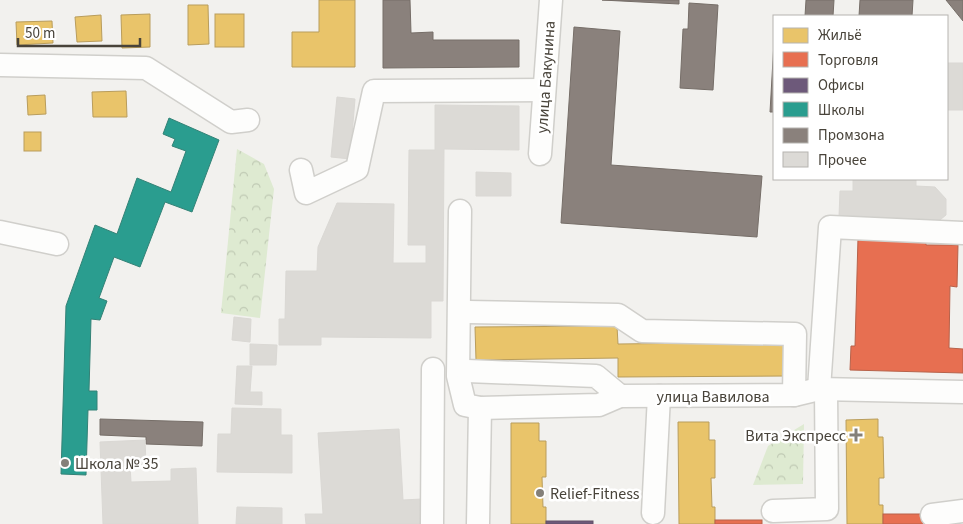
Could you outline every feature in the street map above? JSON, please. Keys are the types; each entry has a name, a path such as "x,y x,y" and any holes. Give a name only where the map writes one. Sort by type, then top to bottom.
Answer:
{"street":[{"name":"улица Бакунина","path":"540,154 551,0"},
{"path":"0,65 146,68 230,122 248,120"},
{"path":"301,170 306,193 357,169 374,91 544,90"},
{"path":"460,211 458,376 473,407 478,524"},
{"path":"773,510 827,509 823,389 830,227 963,232"},
{"path":"0,232 57,244"},
{"path":"468,312 618,315 642,331 795,334 794,395"},
{"path":"432,524 433,369"},
{"path":"467,371 596,376 620,396"},
{"name":"улица Вавилова","path":"473,407 599,406 620,396 794,395 823,389 963,392"},
{"path":"654,513 659,396"},
{"path":"932,514 963,511"}],"green space":[{"path":"237,149 264,164 274,189 260,318 221,313"},
{"path":"804,424 803,484 753,485 768,446"}],"building: Жильё":[{"path":"319,0 355,0 355,67 292,67 292,32 319,32"},
{"path":"188,5 208,5 209,44 188,45"},
{"path":"150,14 150,47 122,48 121,15"},
{"path":"215,14 244,14 244,47 215,47"},
{"path":"101,15 102,41 77,42 75,17"},
{"path":"52,21 53,43 17,45 16,22"},
{"path":"126,91 127,117 93,117 92,92"},
{"path":"45,95 46,114 28,115 27,96"},
{"path":"24,132 41,132 41,151 24,151"},
{"path":"617,326 618,344 787,342 787,376 618,377 618,358 476,360 475,327"},
{"path":"878,419 878,437 883,437 884,478 879,478 879,505 883,505 883,524 847,524 846,420"},
{"path":"678,422 709,422 709,440 715,440 715,478 711,478 712,507 715,507 715,524 679,524"},
{"path":"511,423 539,423 539,441 546,441 546,477 542,477 543,507 546,507 546,524 511,524"}],"building: Торговля":[{"path":"858,238 926,240 926,245 958,245 957,287 950,286 949,348 963,349 963,373 850,370 851,346 855,346"},
{"path":"883,514 930,514 930,524 883,524"},
{"path":"715,520 762,520 762,524 715,524"}],"building: Офисы":[{"path":"546,521 593,521 593,524 546,524"}],"building: Школы":[{"path":"169,118 219,140 192,212 165,202 140,267 114,257 99,298 107,301 100,320 91,319 89,391 97,391 97,410 88,410 86,475 61,474 66,306 95,225 117,234 137,178 171,192 186,151 172,146 175,139 163,134"}],"building: Промзона":[{"path":"383,0 410,0 411,33 433,32 433,40 519,40 519,67 383,68"},
{"path":"602,0 679,0 679,4"},
{"path":"806,0 834,0 833,15 805,15"},
{"path":"860,0 913,0 912,15 859,15"},
{"path":"946,0 963,0 963,21"},
{"path":"689,3 718,5 713,90 680,88 683,29 688,29"},
{"path":"574,27 620,31 611,165 762,176 757,237 561,223"},
{"path":"773,60 773,112 770,112"},
{"path":"100,419 203,422 202,446 146,444 146,437 100,435"}],"building: Прочее":[{"path":"948,63 963,63 963,110 948,110"},
{"path":"337,97 355,99 350,159 331,157"},
{"path":"435,105 519,106 519,150 444,149 443,301 431,301 431,338 321,337 321,345 279,345 279,319 285,319 286,271 317,271 318,247 337,203 394,204 393,263 426,263 426,245 408,245 409,150 435,150"},
{"path":"476,172 511,173 511,196 476,196"},
{"path":"853,180 916,180 916,186 935,187 946,199 946,215 935,224 839,217 840,191 853,191"},
{"path":"234,317 251,319 250,342 232,340"},
{"path":"250,344 277,345 276,365 250,365"},
{"path":"237,366 252,366 250,392 262,392 262,405 235,404"},
{"path":"232,408 281,409 281,435 292,435 292,473 217,472 218,434 231,434"},
{"path":"399,429 403,500 422,499 424,524 306,524 305,514 323,514 318,433"},
{"path":"145,440 146,464 130,465 131,482 171,481 171,469 196,468 198,524 103,524 100,442"},
{"path":"237,507 282,508 282,524 236,524"}],"place":[{"name":"Вита Экспресс","path":"856,435"},
{"name":"Школа № 35","path":"65,463"},
{"name":"Relief-Fitness","path":"540,493"}]}
